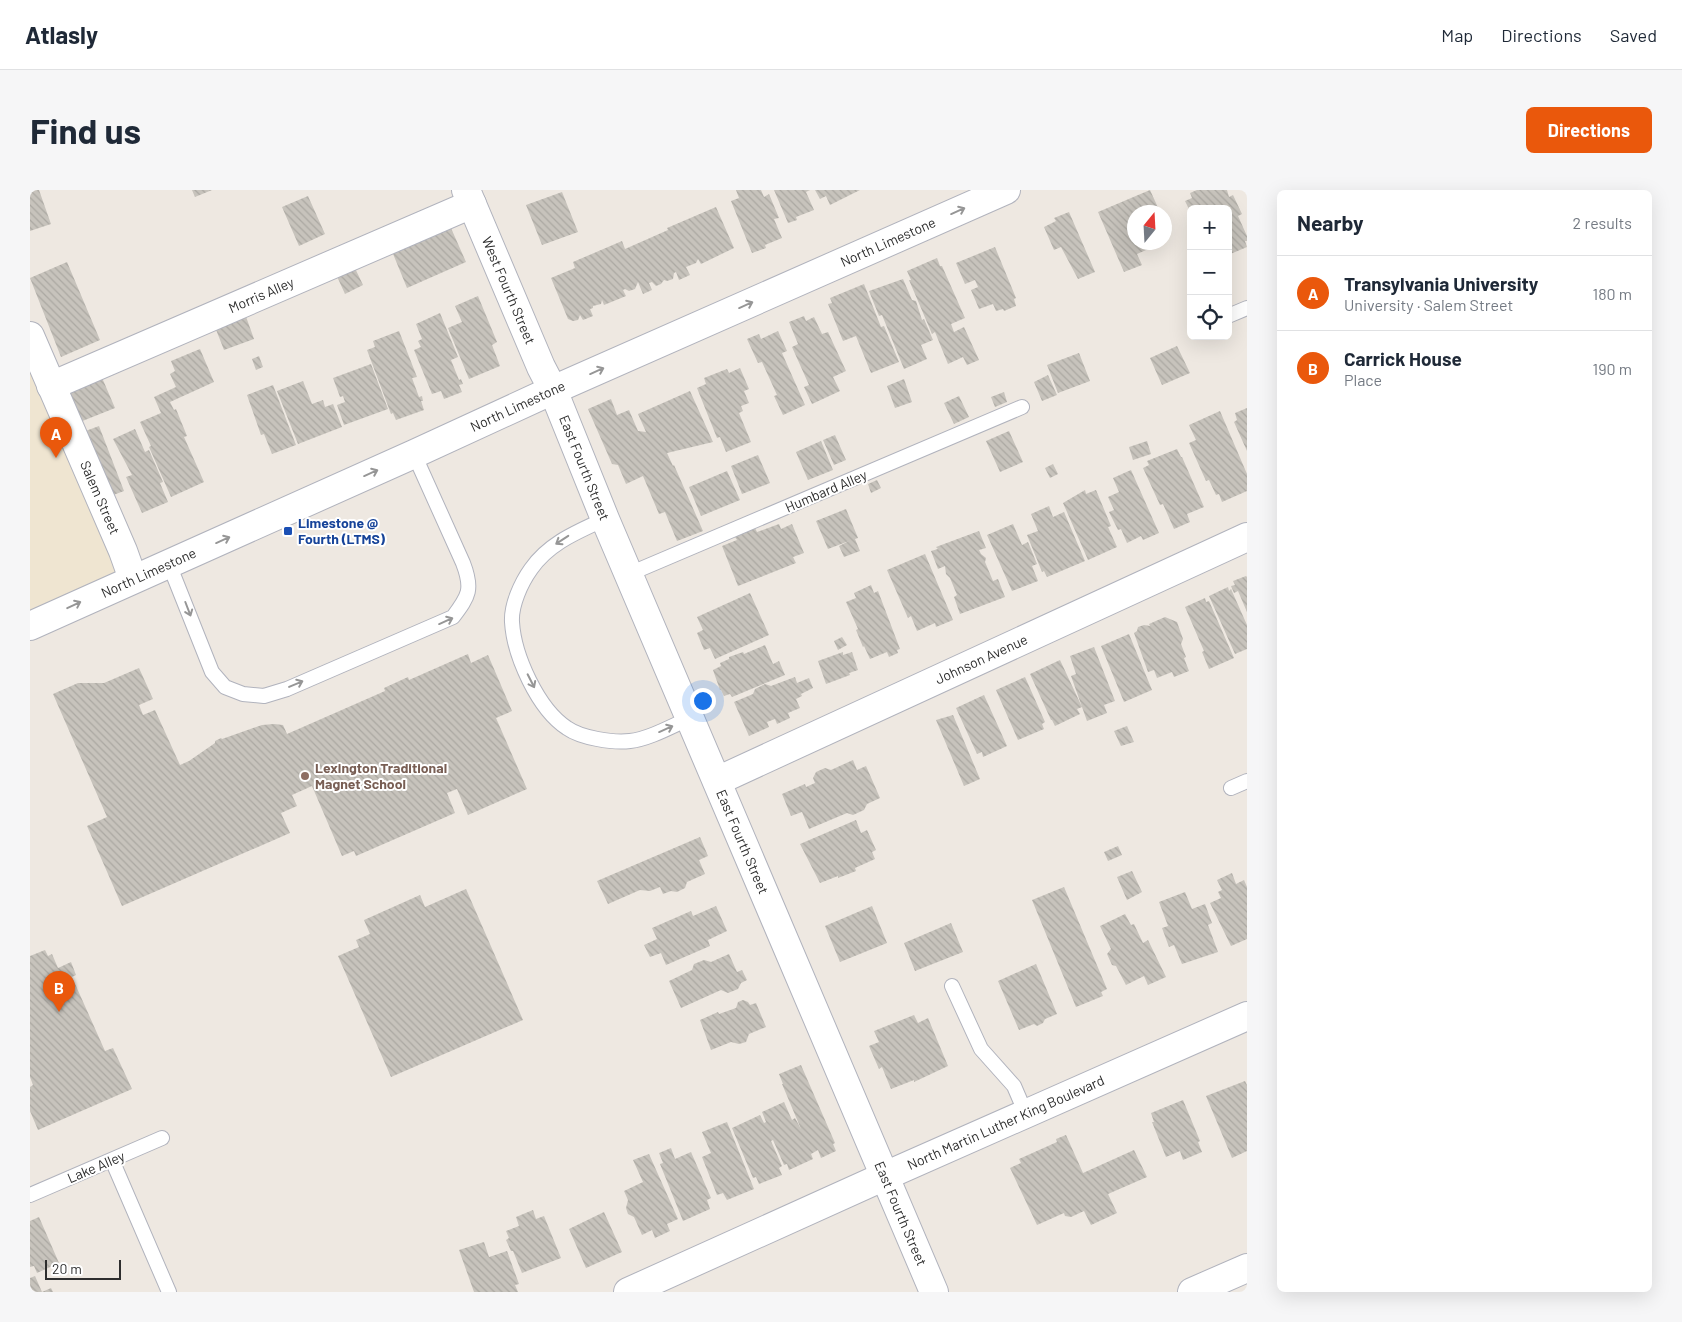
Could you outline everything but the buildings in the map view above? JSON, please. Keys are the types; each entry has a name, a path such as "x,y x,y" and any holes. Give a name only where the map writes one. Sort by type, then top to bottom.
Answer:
{"street":[{"name":"North Limestone","path":"30,626 553,390 1006,190"},
{"name":"West Fourth Street","path":"469,197 541,367 553,390"},
{"name":"Morris Alley","path":"51,386 469,197"},
{"name":"Salem Street","path":"30,336 123,550 133,579"},
{"name":"East Fourth Street","path":"553,390 605,518 934,1292"},
{"name":"Johnson Avenue","path":"717,781 1247,537"},
{"name":"North Martin Luther King Boulevard","path":"628,1292 1247,1016"},
{"path":"1192,1292 1247,1268"}],"lane":[{"path":"1232,314 1247,308"},
{"name":"Humbard Alley","path":"629,574 1022,407"},
{"path":"169,564 212,672 225,687 243,694 264,696 287,689 454,617 467,599 469,579 414,454"},
{"path":"605,518 563,538 545,552 530,570 517,595 512,621 518,654 547,710 567,728 582,734 596,739 630,741 690,718"},
{"path":"1231,788 1247,781"},
{"path":"952,986 981,1049 1014,1086 1026,1114"},
{"name":"Lake Alley","path":"30,1196 162,1138"},
{"path":"112,1160 168,1292"}],"shaded area":[{"path":"30,337 133,579 30,625"}],"place":[{"name":"Transylvania University","path":"56,458"},
{"name":"Limestone @ Fourth (LTMS)","path":"288,531"},
{"name":"Lexington Traditional Magnet School","path":"305,776"},
{"name":"Carrick House","path":"59,1012"}]}
